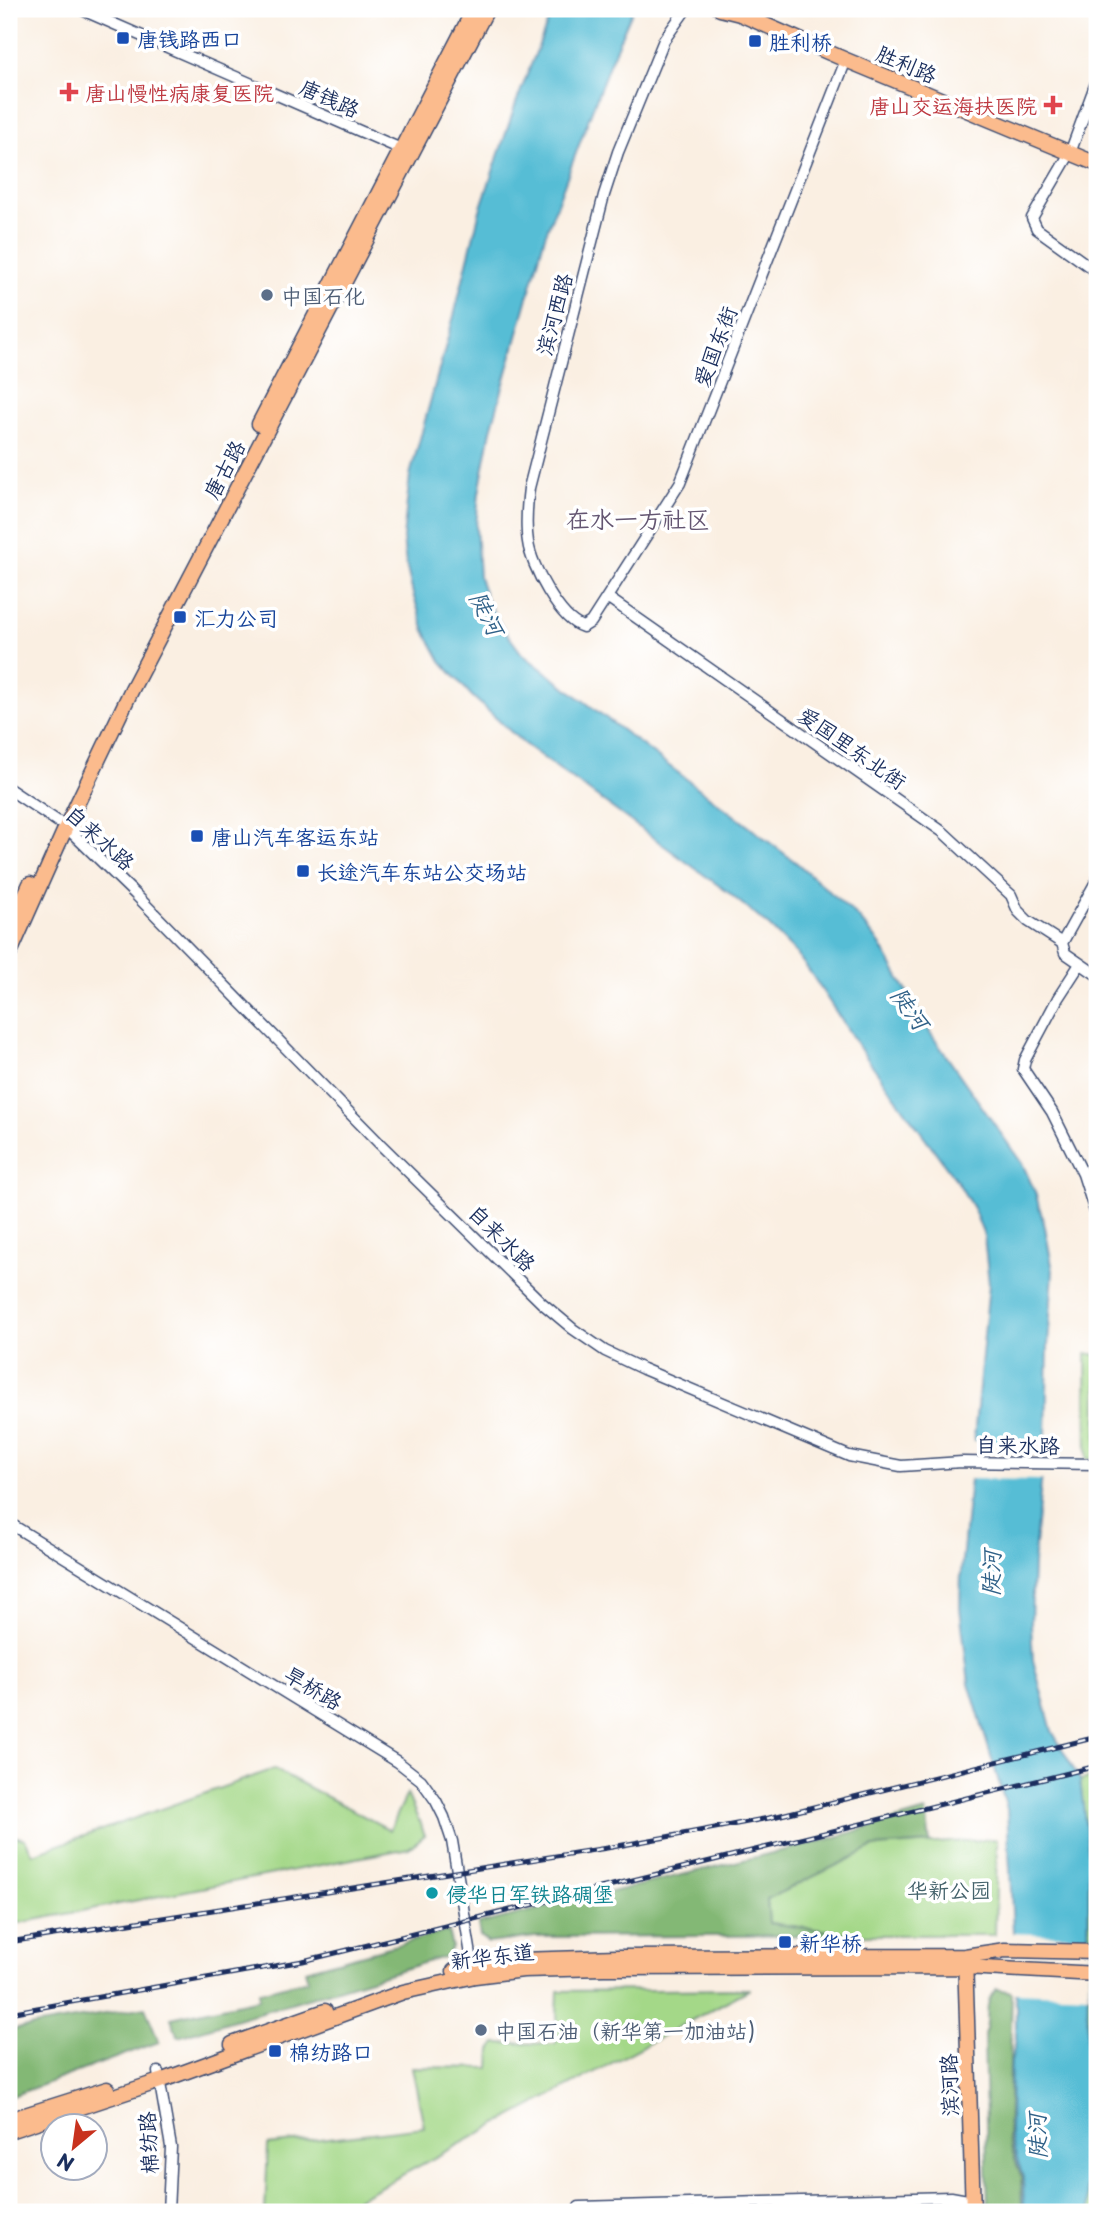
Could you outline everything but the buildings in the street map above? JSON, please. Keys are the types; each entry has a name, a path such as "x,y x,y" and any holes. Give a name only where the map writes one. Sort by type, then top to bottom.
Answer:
{"main road":[{"name":"唐古路","path":"407,152 474,9"},
{"name":"唐古路","path":"9,955 124,684 407,152 487,9"},
{"name":"胜利路","path":"720,9 737,11 846,60 1097,164"},
{"name":"唐古路","path":"9,930 62,825"},
{"name":"新华东道","path":"965,1961 1005,1950 1094,1950"},
{"name":"新华东道","path":"9,2131 403,1992 474,1971 965,1961 1006,1970 1094,1976"},
{"name":"滨河路","path":"965,1961 973,2207"},
{"name":"新华东道","path":"9,2120 159,2076"}],"street":[{"name":"唐钱路","path":"80,9 407,152"},
{"name":"滨河西路","path":"583,627 575,624 553,598 537,571 528,544 526,511 529,488 604,195 618,152 664,40 686,9"},
{"name":"爱国东街","path":"583,627 591,622 680,483 846,60"},
{"path":"1097,80 1070,153 1032,218 1037,229 1097,272"},
{"name":"爱国里东北街","path":"607,597 943,832 1011,895 1018,911 1028,921 1097,975"},
{"name":"自来水路","path":"9,789 62,825 145,904 380,1144 542,1303 605,1351 849,1455 901,1466 961,1462 1097,1464"},
{"path":"1063,948 1097,880"},
{"path":"1080,964 1024,1060 1023,1069 1052,1112 1083,1174 1097,1219"},
{"name":"旱桥路","path":"9,1523 398,1762 421,1780 436,1801 452,1841 474,1971"},
{"name":"棉纺路","path":"159,2076 171,2147 167,2212"},
{"path":"579,2212 579,2207 789,2207 951,2197 973,2207"},
{"path":"956,2212 973,2207"}],"green space":[{"path":"1086,1353 1097,1355 1097,1459 1087,1459"},
{"path":"274,1769 390,1830 407,1794 425,1835 409,1848 9,1925 9,1832 25,1839 33,1854"},
{"path":"1097,1777 1097,1935 1089,1936 1089,1856 1080,1780"},
{"path":"926,1811 930,1843 874,1847 767,1899 769,1923 860,1935 535,1937 488,1943 480,1936 478,1924 822,1841"},
{"name":"华新公园","path":"997,1839 995,1935 861,1935 769,1923 767,1899 874,1847"},
{"path":"448,1931 452,1947 447,1956 178,2037 171,2018 259,1999 259,1992 308,1980 305,1970"},
{"path":"750,1989 333,2212 265,2212 268,2145 424,2127 412,2067 490,2068 491,2050 496,2043 556,2044 558,1991"},
{"path":"996,1989 1012,1992 1008,2138 1021,2177 1022,2212 988,2212 984,2034 989,2001"},
{"path":"1088,1995 1097,1997 1097,2212 1089,2212 1086,2171"},
{"path":"145,2007 159,2042 9,2097 9,2030"}],"water":[{"name":"陡河","path":"553,9 633,9 610,62 545,236 491,430 479,493 476,526 479,577 487,601 522,654 798,864 859,918 880,944 931,1034 1023,1165 1035,1192 1053,1271 1046,1435 1033,1564 1031,1624 1033,1660 1052,1731 1080,1780 1089,1856 1086,2171 1089,2212 1024,2212 1023,2177 1010,2137 1011,2062 1016,2040 1016,1992 1007,1809 969,1683 960,1608 961,1572 989,1284 984,1236 974,1210 959,1184 861,1050 796,953 729,893 523,743 471,695 441,661 425,631 413,594 403,538 410,475 480,210 516,103"}],"pier":[{"path":"971,1441 1049,1443 1045,1480 967,1479"},
{"path":"1009,1933 1089,1936 1088,1995 1012,1992"}],"railway":[{"path":"9,1942 607,1848 769,1818 1097,1737"},
{"path":"9,2013 303,1961 1097,1766"}],"place":[{"name":"唐钱路西口","path":"123,38"},
{"name":"胜利桥","path":"755,41"},
{"name":"唐山慢性病康复医院","path":"69,92"},
{"name":"唐山交运海扶医院","path":"1053,105"},
{"name":"中国石化","path":"267,295"},
{"name":"汇力公司","path":"180,617"},
{"name":"唐山汽车客运东站","path":"197,836"},
{"name":"长途汽车东站公交场站","path":"303,871"},
{"name":"侵华日军铁路碉堡","path":"432,1893"},
{"name":"新华桥","path":"785,1942"},
{"name":"中国石油（新华第一加油站)","path":"481,2030"},
{"name":"棉纺路口","path":"275,2051"}],"district":[{"name":"在水一方社区","path":"638,518"}]}
